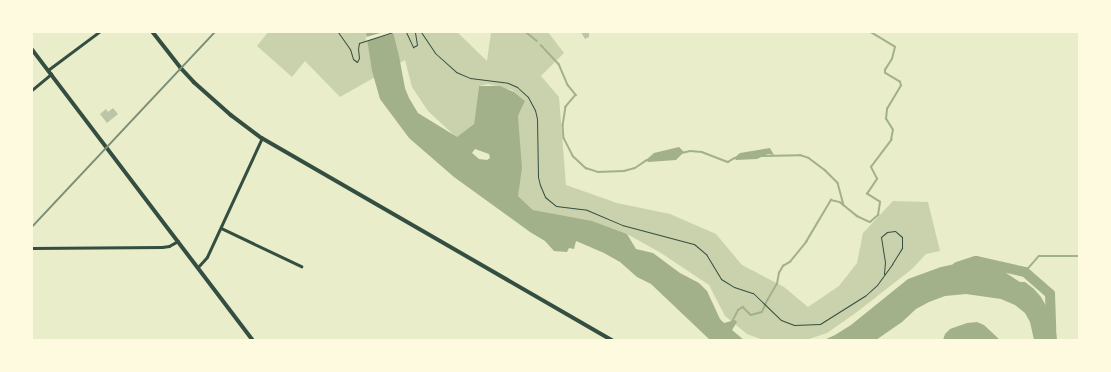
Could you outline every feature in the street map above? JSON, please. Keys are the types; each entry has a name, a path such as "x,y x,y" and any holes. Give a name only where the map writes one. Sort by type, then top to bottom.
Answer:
{"main road":[{"path":"153,32 194,82 231,115 262,138 612,340"},
{"path":"32,50 133,180 253,340"}],"street":[{"path":"48,70 99,32"},
{"path":"32,90 51,74"},
{"path":"198,267 207,257 262,138"},
{"path":"221,228 301,266"},
{"path":"32,248 162,247 169,246 178,241"}],"path":[{"path":"338,32 350,48 353,59 357,62 359,58 358,45 364,40 392,32"},
{"path":"406,32 413,47 417,45 415,32"},
{"path":"421,32 435,53 456,72 470,78 508,83 517,87 528,97 535,110 537,119 538,177 542,192 550,202 556,206 587,210 622,225 694,244 706,254 722,279 734,287 753,293 781,320 789,324 820,324 866,295 884,274 902,248 902,237 895,231 887,232 881,237 881,245 885,262 884,274"}],"shaded area":[{"path":"268,32 457,32 487,61 491,32 548,32 564,53 541,76 559,97 566,185 617,203 670,214 716,234 742,265 784,287 808,307 839,286 857,263 863,233 893,201 928,202 940,251 926,254 912,269 857,312 827,333 806,340 763,340 747,334 725,316 709,285 661,253 627,234 581,220 533,210 518,196 518,116 525,101 512,90 488,84 479,86 474,124 457,138 428,111 412,87 405,60 340,97 305,61 292,77 257,46"},
{"path":"366,32 393,32 405,88 418,113 457,137 474,124 479,86 500,86 514,92 525,101 518,116 522,168 518,196 533,210 592,221 627,234 636,249 653,253 680,273 699,283 707,291 720,319 724,323 735,320 737,322 732,330 744,340 710,340 651,284 637,277 620,262 604,253 576,241 574,249 569,248 567,252 554,251 545,241 530,232 454,177 409,138 380,99 372,71","holes":["475,149 489,154 490,158 487,160 479,159 472,153"]},
{"path":"679,147 684,152 676,160 648,162 646,160 654,153"},
{"path":"770,148 774,155 768,154 757,159 736,160 734,158 740,153"},
{"path":"964,262 986,265 1003,271 1020,282 1025,282 1034,289 1041,297 1049,311 1056,329 1057,340 1034,340 1030,322 1025,313 1015,305 1001,299 966,294 945,296 929,302 916,309 902,322 876,340 824,340 851,325 908,279 941,267"},
{"path":"977,322 984,325 1000,340 943,340 945,334 950,329 967,323"}],"pier":[{"path":"384,32 395,33 366,41 366,37"}],"building":[{"path":"581,32 589,32 589,37 585,39"},
{"path":"113,108 118,114 107,123 100,114 106,109 108,112"}],"waterway":[{"path":"526,32 537,41"},
{"path":"732,322 738,310 743,307 751,315 762,312 777,284 779,273 783,266 790,262 806,242 831,200 840,202 857,216 870,222 878,215 880,202 867,194 877,179 871,167 891,140 893,130 886,119 887,109 901,86 900,82 885,73 885,70 892,59 895,47 870,32"},
{"path":"541,45 559,64 568,85 576,95 566,107 563,125 564,138 573,156 586,168 598,172 624,171 635,168 647,160"},
{"path":"682,153 690,151 702,152 728,162 735,158"},
{"path":"761,156 800,155 809,158 826,171 838,183 844,205"},
{"path":"1025,272 1039,256 1079,256"},
{"path":"957,267 976,261 1025,272 1050,294 1051,329 1047,340"}],"railway":[{"path":"32,227 215,32"}]}
